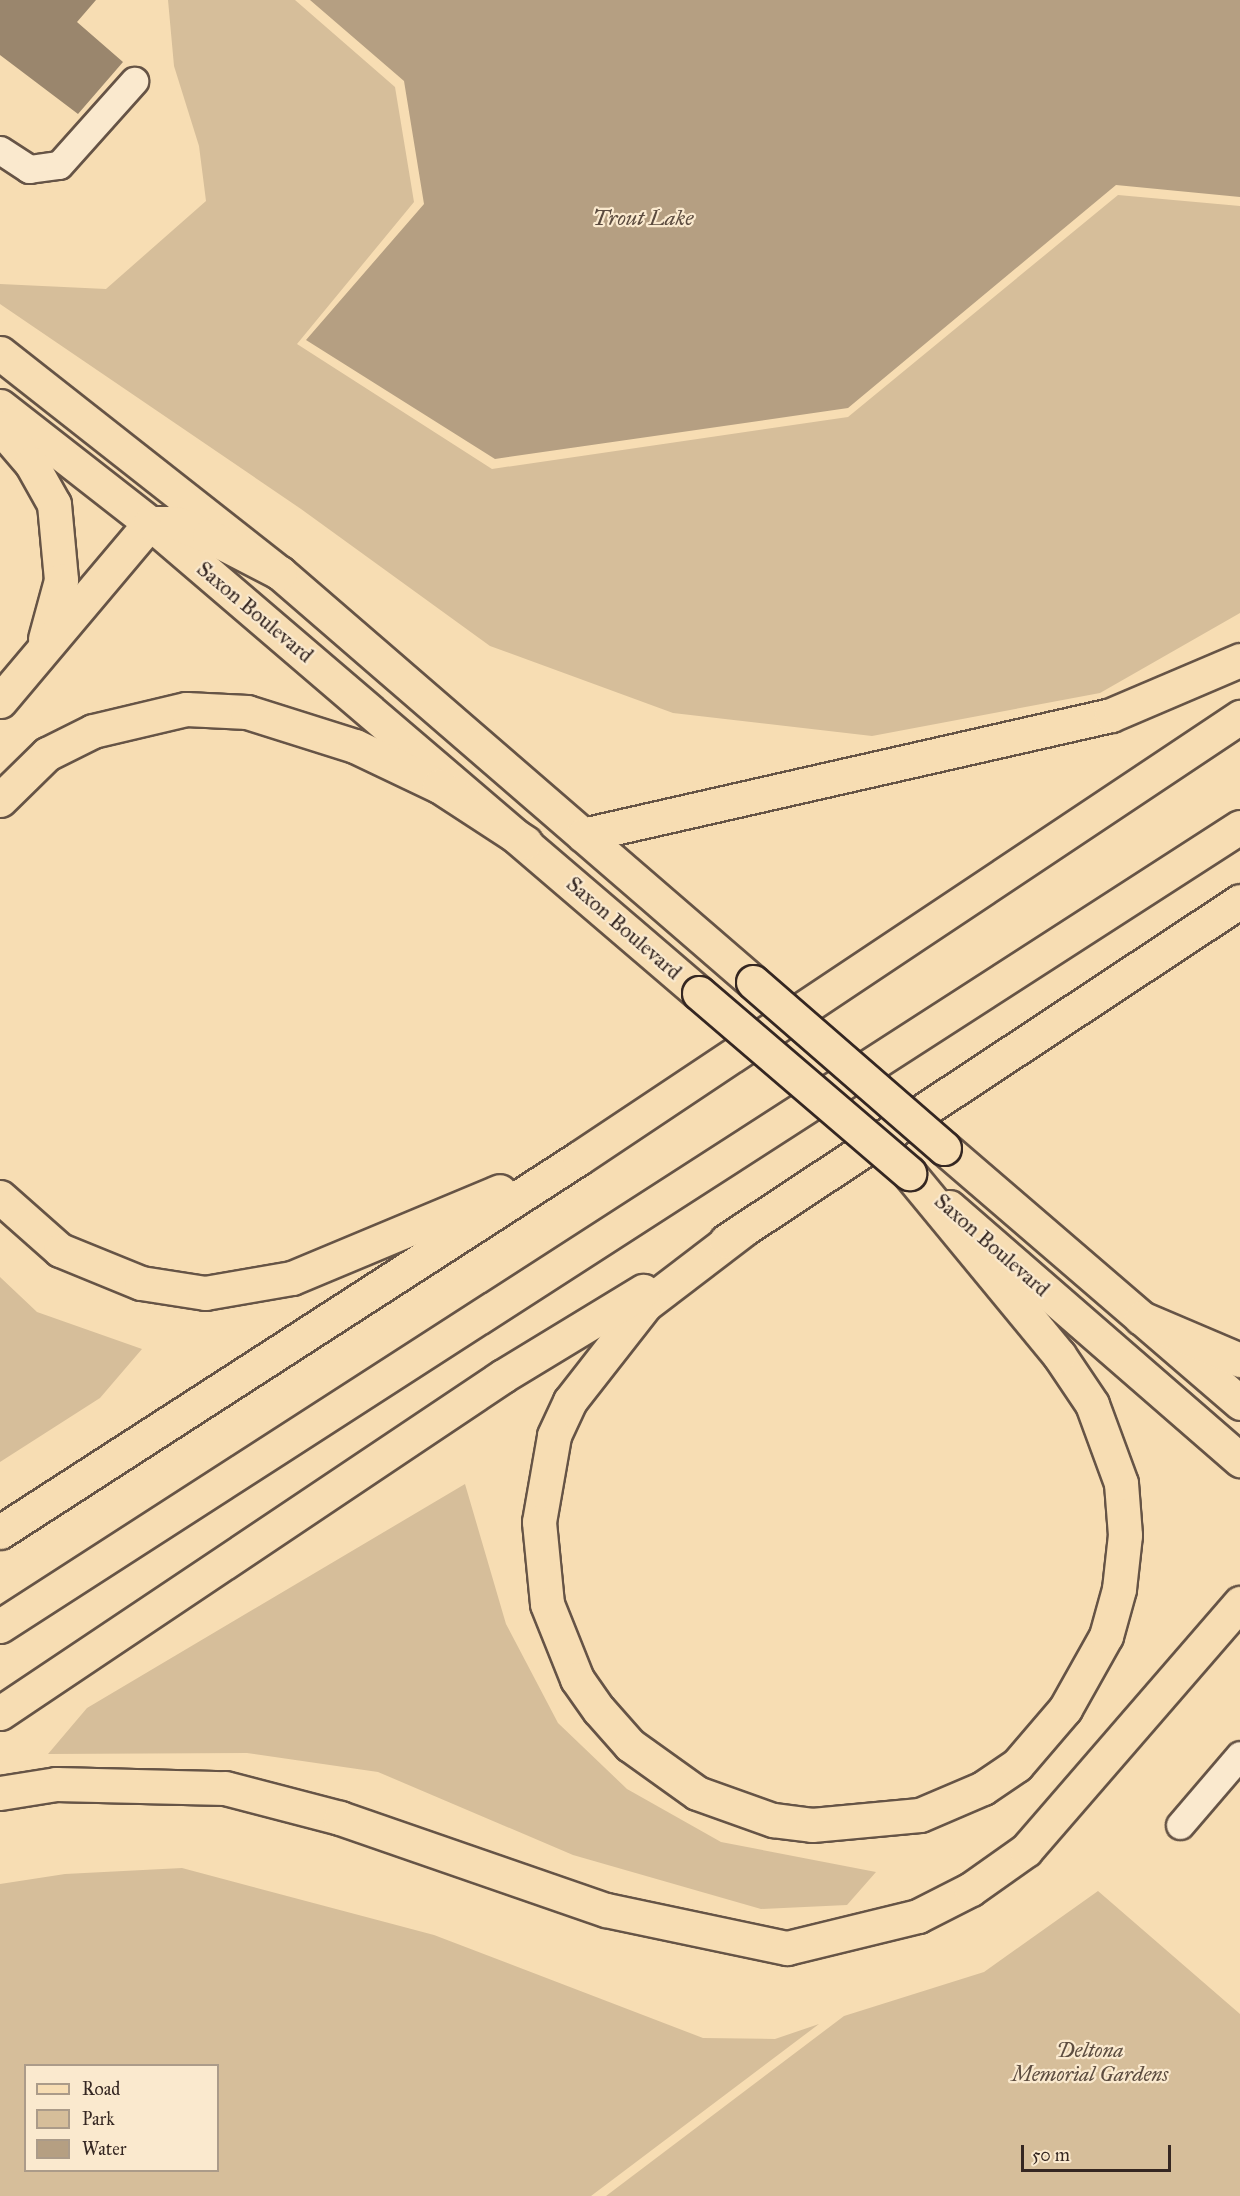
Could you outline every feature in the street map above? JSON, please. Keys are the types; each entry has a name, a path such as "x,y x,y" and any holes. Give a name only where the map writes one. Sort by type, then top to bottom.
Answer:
{"main road":[{"name":"Saxon Boulevard","path":"0,353 280,573 1240,1403"},
{"name":"Saxon Boulevard","path":"0,406 150,523 525,842 1240,1460"},
{"path":"0,427 37,473 54,504 60,535 56,613 39,654"},
{"path":"0,701 150,523 176,524 209,536 280,573"},
{"path":"583,835 1100,718 1240,660"},
{"path":"0,800 47,754 93,731 186,709 247,712 355,746 439,786 525,842"},
{"path":"0,1532 579,1158 1240,717"},
{"path":"0,1626 1240,827"},
{"path":"0,1713 503,1376 743,1230 1240,901"},
{"path":"1188,937 1240,915"},
{"path":"0,1197 60,1250 141,1283 205,1293 292,1278 579,1158"},
{"path":"743,1230 645,1305 570,1401 554,1436 540,1513 539,1563 547,1604 577,1679 599,1710 630,1745 697,1793 772,1820 812,1825 887,1822 920,1815 983,1788 1017,1765 1065,1708 1106,1636 1119,1589 1125,1535 1121,1483 1092,1404 1059,1355 909,1173"},
{"path":"1141,1318 1240,1360"},
{"path":"0,1792 56,1784 225,1788 340,1818 606,1910 787,1948 918,1916 971,1889 1026,1850 1240,1604"}],"street":[{"path":"0,150 28,169 59,165 134,81"},
{"path":"1180,1824 1240,1755"}],"green space":[{"path":"168,0 295,0 395,87 414,202 297,344 492,469 848,417 1118,195 1240,206 1240,613 1100,693 872,736 673,713 490,646 301,509 0,304 0,284 106,289 206,201 199,146 174,66"},
{"path":"0,1277 37,1312 142,1349 100,1398 0,1462"},
{"path":"465,1484 506,1624 558,1723 627,1789 721,1842 876,1872 847,1905 761,1909 573,1855 378,1772 247,1753 48,1754 87,1708"},
{"path":"182,1868 434,1935 703,2038 775,2039 819,2024 591,2196 0,2196 0,1884 65,1874"},
{"name":"Deltona Memorial Gardens","path":"1098,1891 1240,2014 1240,2196 606,2196 844,2016 984,1972"}],"water":[{"name":"Trout Lake","path":"310,0 1240,0 1240,197 1116,185 848,408 495,459 306,340 424,204 404,81"}],"building":[{"path":"0,0 96,0 77,22 123,62 78,114 0,55"}]}
